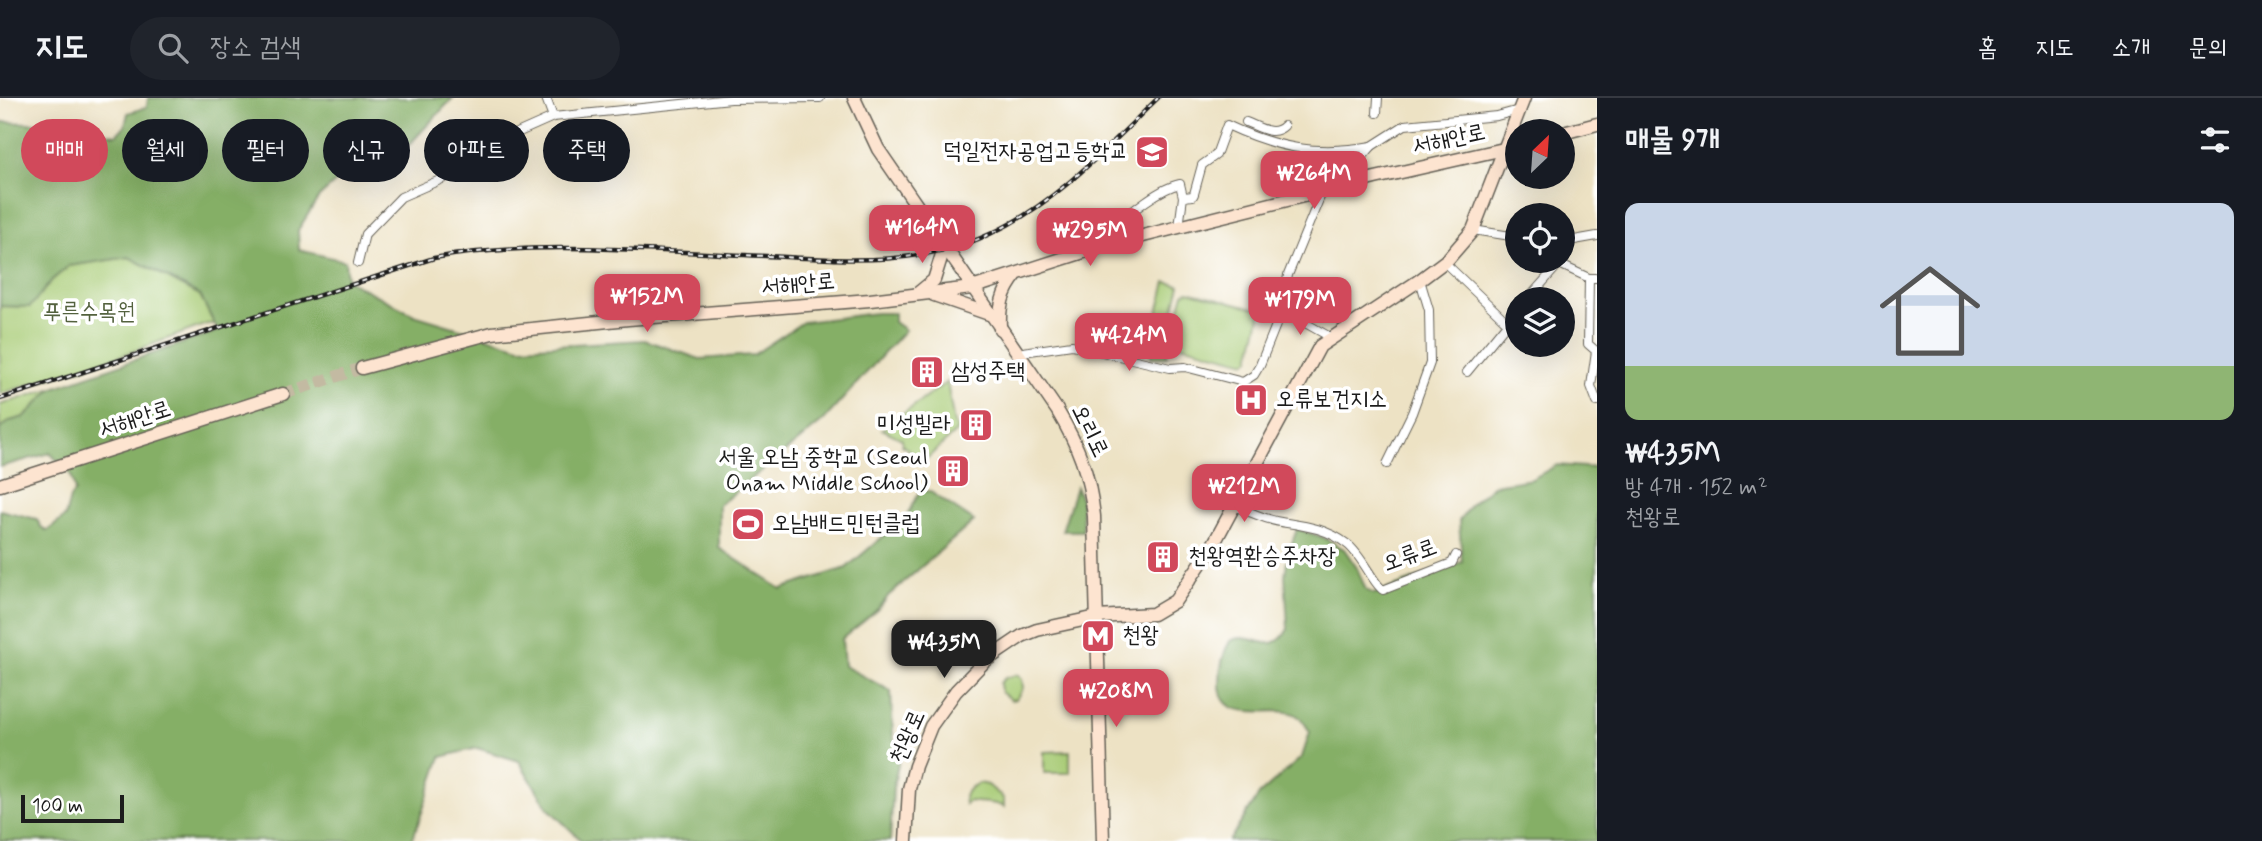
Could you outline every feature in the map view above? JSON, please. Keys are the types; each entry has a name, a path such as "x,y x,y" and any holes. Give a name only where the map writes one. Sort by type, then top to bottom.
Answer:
{"main road":[{"name":"오리로","path":"854,98 878,149 1057,410 1085,467 1094,516 1103,841"},
{"path":"1097,618 1153,614 1170,606 1181,594 1235,506 1320,346 1444,262 1473,230 1522,104"},
{"path":"1575,130 1597,124"},
{"name":"서해안로","path":"362,368 492,333 972,288 1119,242 1375,178 1505,149"},
{"path":"944,248 934,280 923,294 990,314"},
{"path":"1000,329 1000,303 1017,274"},
{"name":"서해안로","path":"0,485 283,394"},
{"name":"천왕로","path":"906,841 909,789 915,766 931,726 956,691 985,662 1022,636 1060,624 1097,618"}],"street":[{"path":"547,98 553,117"},
{"path":"358,263 365,234 401,197 449,176 472,147 517,133 553,117 731,99 820,98"},
{"path":"1377,113 1378,98"},
{"path":"1375,178 1362,178 1356,170 1359,161 1372,146 1405,125 1497,116 1522,104"},
{"path":"1246,122 1275,132 1284,125"},
{"path":"1183,197 1193,196 1202,165 1216,155 1227,125 1258,139 1294,149 1330,151 1372,146"},
{"path":"1119,242 1115,227 1171,186 1180,184 1183,197 1179,227"},
{"path":"1016,353 1072,345 1170,368 1185,367 1243,382 1254,375 1260,365 1282,310 1288,275 1322,192"},
{"path":"1473,230 1505,235"},
{"path":"1575,240 1597,236"},
{"path":"1444,262 1505,320"},
{"path":"1575,270 1593,278 1588,344 1596,351 1591,386 1597,402"},
{"path":"1538,287 1550,273"},
{"path":"1387,464 1412,413 1430,363 1429,310 1420,280"},
{"path":"1282,310 1332,338"},
{"path":"1467,372 1505,324"},
{"name":"오류로","path":"1235,506 1281,522 1317,528 1346,543 1366,565 1377,586 1383,590 1452,563 1456,555"}],"green space":[{"path":"148,98 453,98 433,119 424,119 424,129 410,144 410,119 323,119 323,182 336,182 319,197 298,230 299,250 345,261 347,280 414,315 520,347 645,340 700,359 753,355 803,322 894,313 894,322 905,330 823,421 719,505 719,548 781,589 846,568 906,517 920,491 929,491 974,521 842,639 844,666 891,691 893,736 895,742 902,746 893,788 890,841 582,841 548,808 519,761 477,748 441,757 412,841 0,841 0,510 37,519 40,526 47,531 65,517 70,498 75,491 71,475 50,453 0,467 0,429 10,421 24,417 53,388 218,331 200,295 129,257 69,266 52,280 30,307 0,306 0,122 21,123 21,182 108,182 108,134 116,135 122,129 122,182 208,182 208,119 127,119 128,113 147,107"},
{"name":"푸른수목원","path":"129,257 200,295 214,324 207,324 126,354 0,394 0,306 30,307 52,280 69,266"},
{"path":"1166,282 1180,285 1171,320 1157,316"},
{"path":"1188,291 1258,309 1261,313 1250,359 1246,362 1174,343 1172,338 1184,293"},
{"path":"1151,323 1167,323 1167,357 1151,357"},
{"path":"947,382 956,432 924,461 902,445 902,439 882,429"},
{"name":"푸른수목원","path":"53,388 24,417 10,421 0,429 0,405"},
{"path":"1557,465 1597,468 1597,841 1229,841 1259,795 1302,757 1310,732 1296,715 1287,712 1239,710 1229,705 1222,697 1220,683 1222,661 1230,641 1246,638 1275,642 1282,638 1288,629 1285,575 1288,554 1297,529 1322,537 1344,549 1357,568 1366,590 1374,594 1462,562 1459,521 1471,504 1494,485 1532,479"},
{"path":"1076,487 1081,499 1083,531 1062,531"},
{"path":"1017,675 1022,679 1023,688 1016,699 1011,700 1001,692 1000,683 1005,678"},
{"path":"1070,751 1070,773 1044,773 1044,752"},
{"path":"979,783 988,785 1004,799 1004,807 970,801 965,804 964,795"}],"tunnel":[{"path":"283,394 362,368"}],"railway":[{"path":"0,399 434,258 516,249 600,248 823,259 880,259 908,257 963,245 1014,221 1059,191 1158,98"}],"place":[{"name":"덕일전자공업고등학교","path":"1152,152"},
{"name":"삼성주택","path":"927,372"},
{"name":"오류보건지소","path":"1251,400"},
{"name":"미성빌라","path":"976,425"},
{"name":"서울 오남 중학교 (Seoul Onam Middle School)","path":"953,471"},
{"name":"오남배드민턴클럽","path":"748,524"},
{"name":"천왕역환승주차장","path":"1163,557"},
{"name":"천왕","path":"1098,636"}]}
